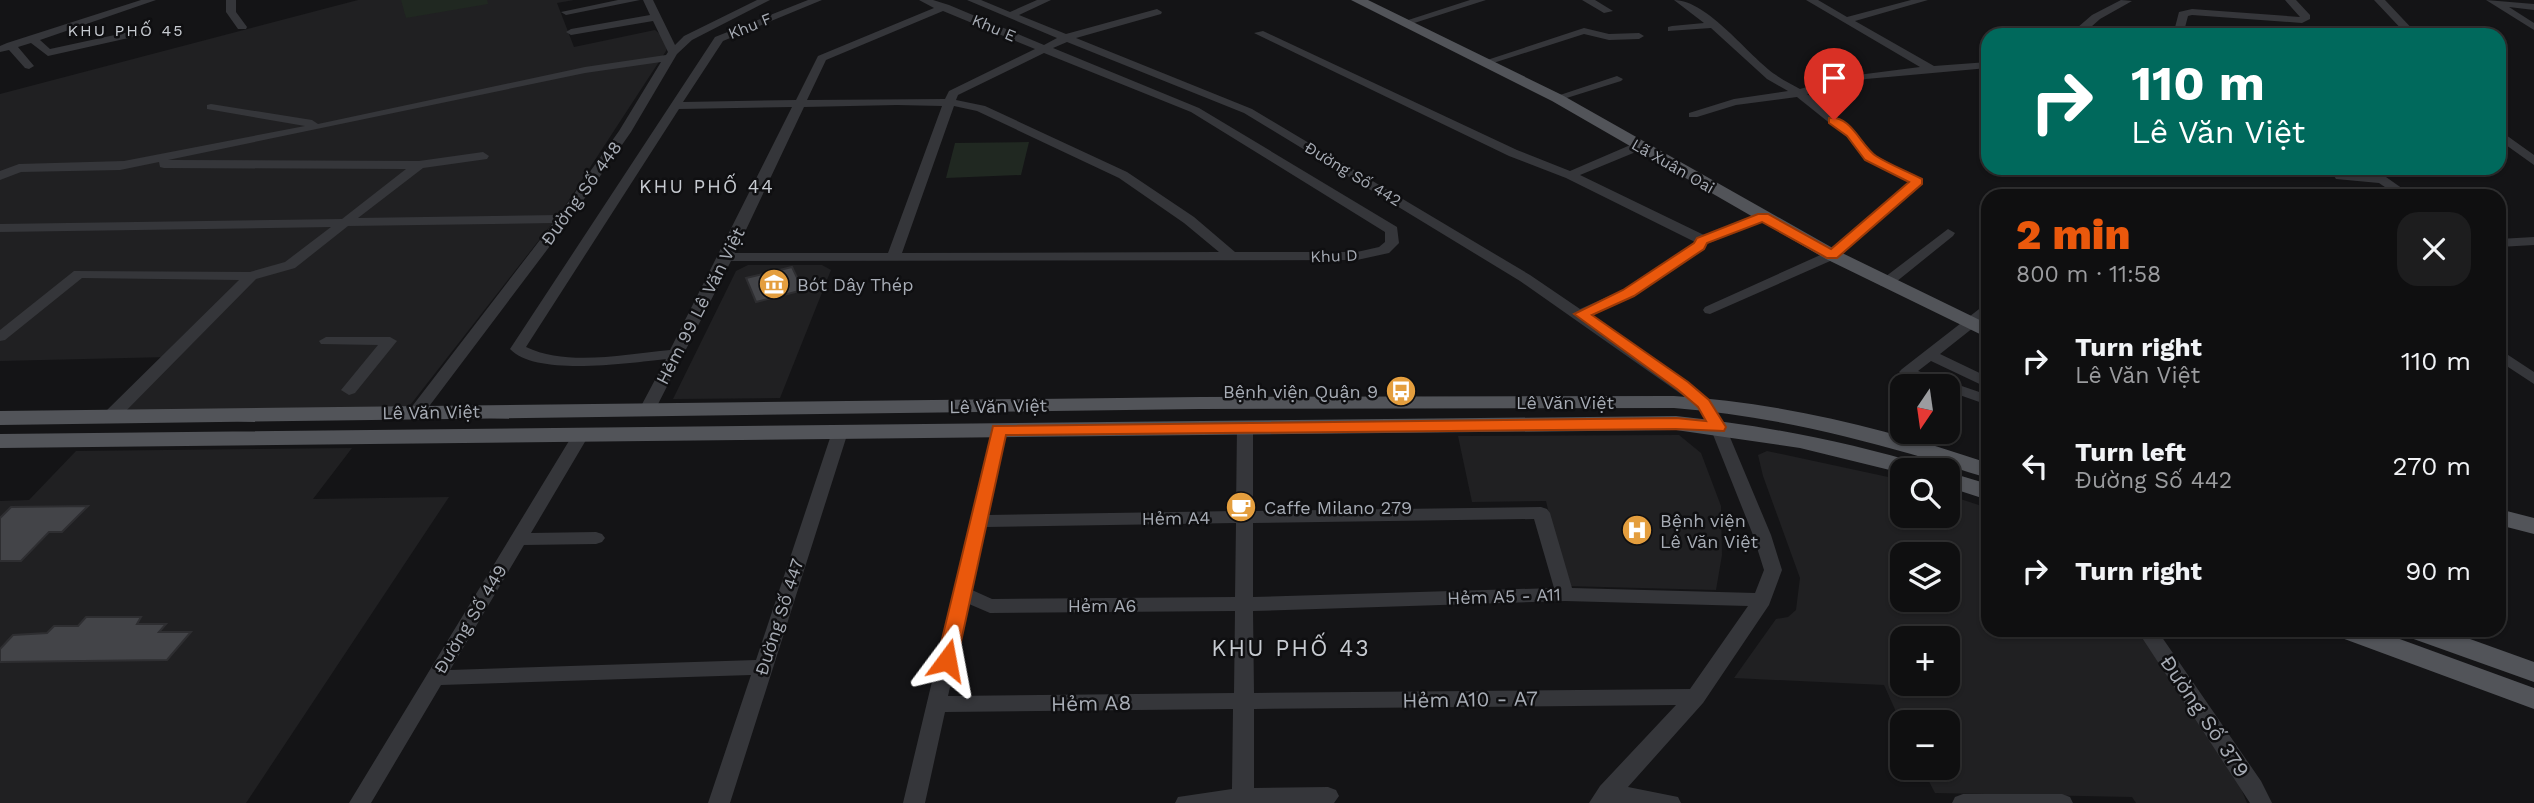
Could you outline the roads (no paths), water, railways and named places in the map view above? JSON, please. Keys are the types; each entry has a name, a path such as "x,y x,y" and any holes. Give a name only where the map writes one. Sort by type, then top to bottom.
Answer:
{"main road":[{"name":"Lã Xuân Oai","path":"1364,1 1558,98 1832,255 1981,329"},
{"name":"Lê Văn Việt","path":"4,422 110,416 1245,403 1704,404 1866,435 1981,469"},
{"path":"1245,403 1245,428"},
{"path":"1704,404 1718,427"},
{"path":"581,435 595,410"},
{"path":"397,437 415,412"},
{"path":"457,436 473,412"},
{"name":"Lê Văn Việt","path":"0,441 1667,424 1718,427 1858,453 1890,462"},
{"path":"1960,483 1981,490"},
{"path":"2506,519 2534,526"},
{"path":"2366,637 2534,699"},
{"path":"2430,637 2434,663"},
{"path":"2442,637 2534,672"}],"street":[{"path":"5,47 151,0"},
{"path":"231,0 231,12 242,27"},
{"path":"566,12 635,0"},
{"path":"120,166 325,126 585,70 671,55 648,0"},
{"name":"Đường Số 448","path":"415,412 563,219 625,132 671,55 688,38 765,0"},
{"name":"Khu F","path":"676,354 557,361 528,356 517,349 719,39 817,0"},
{"path":"924,0 945,7"},
{"name":"Đường Số 442","path":"972,0 1248,111 1581,314 1704,404"},
{"path":"1010,15 1046,0"},
{"path":"1404,23 1481,0"},
{"path":"1587,0 1608,11"},
{"path":"1679,0 1714,25 1771,77 1799,93 1851,134 1869,157 1917,181 1832,255 1710,310"},
{"path":"1811,0 1934,70"},
{"path":"1846,20 1923,0"},
{"path":"2178,28 2179,19 2183,14 2192,12 2302,20 2306,17 2290,0"},
{"path":"2379,0 2406,28"},
{"path":"2080,28 2127,1"},
{"path":"2493,1 2534,7"},
{"path":"2493,1 2534,27"},
{"name":"Khu E","path":"945,7 1043,49"},
{"name":"Hẻm 99 Lê Văn Việt","path":"647,410 726,257 822,58 945,7"},
{"path":"894,256 953,93 1068,37 1157,12"},
{"path":"571,32 656,17"},
{"path":"1672,29 1714,25"},
{"path":"33,38 49,53 147,31"},
{"path":"1486,62 1584,31 1609,37 1639,36"},
{"path":"1259,33 1513,153 1570,175 1696,235 1702,241"},
{"path":"5,47 29,66"},
{"name":"Khu D","path":"1043,49 1195,110 1392,230 1392,243 1384,250 1357,256 1233,257"},
{"path":"1693,115 1734,102 1799,93 1821,83 1981,66"},
{"path":"1558,98 1617,79"},
{"path":"675,106 951,103 981,108 1105,165 1189,220 1233,257"},
{"path":"211,107 325,126"},
{"path":"2506,139 2534,161"},
{"path":"1570,175 1639,146"},
{"path":"0,176 19,168 419,165 483,156"},
{"path":"0,337 79,274 251,276 290,265 419,165"},
{"path":"2340,176 2382,180 2396,189"},
{"path":"1581,314 1629,293 1699,246 1702,241 1763,217"},
{"path":"0,228 563,219"},
{"path":"1886,283 1948,233"},
{"path":"2506,243 2534,241"},
{"path":"726,257 1233,257"},
{"path":"110,416 251,276"},
{"path":"1981,314 1907,372 1981,398"},
{"path":"326,341 407,340"},
{"path":"349,390 390,341"},
{"path":"1931,355 1981,380"},
{"path":"2506,359 2534,379"},
{"path":"1604,798 1696,697 1762,600 1773,570 1762,535 1718,427"},
{"path":"1243,797 1245,428"},
{"path":"914,803 999,430"},
{"name":"Đường Số 447","path":"719,803 840,432"},
{"name":"Đường Số 449","path":"359,803 581,435"},
{"name":"Hẻm A4","path":"979,521 1541,513 1565,594"},
{"path":"518,539 596,538"},
{"name":"Hẻm A6","path":"962,593 990,606 1245,604"},
{"name":"Hẻm A5 - A11","path":"1245,604 1565,594 1762,600"},
{"name":"Đường Số 379","path":"2152,637 2253,787 2261,803"},
{"path":"434,678 763,667"},
{"name":"Hẻm A10 - A7","path":"1245,702 1696,697"},
{"name":"Hẻm A8","path":"936,705 1245,702"},
{"path":"1186,803 1243,797 1328,796"},
{"path":"1604,798 1670,803"},
{"path":"1963,803 2062,803"}],"place":[{"name":"Bót Dây Thép","path":"774,284"},
{"name":"Bệnh viện Quận 9","path":"1401,391"},
{"name":"Caffe Milano 279","path":"1241,507"},
{"name":"Bệnh viện Lê Văn Việt","path":"1637,530"}],"district":[{"name":"KHU PHỐ 45","path":"126,30"},
{"name":"KHU PHỐ 44","path":"707,186"},
{"name":"KHU PHỐ 43","path":"1291,648"}]}
